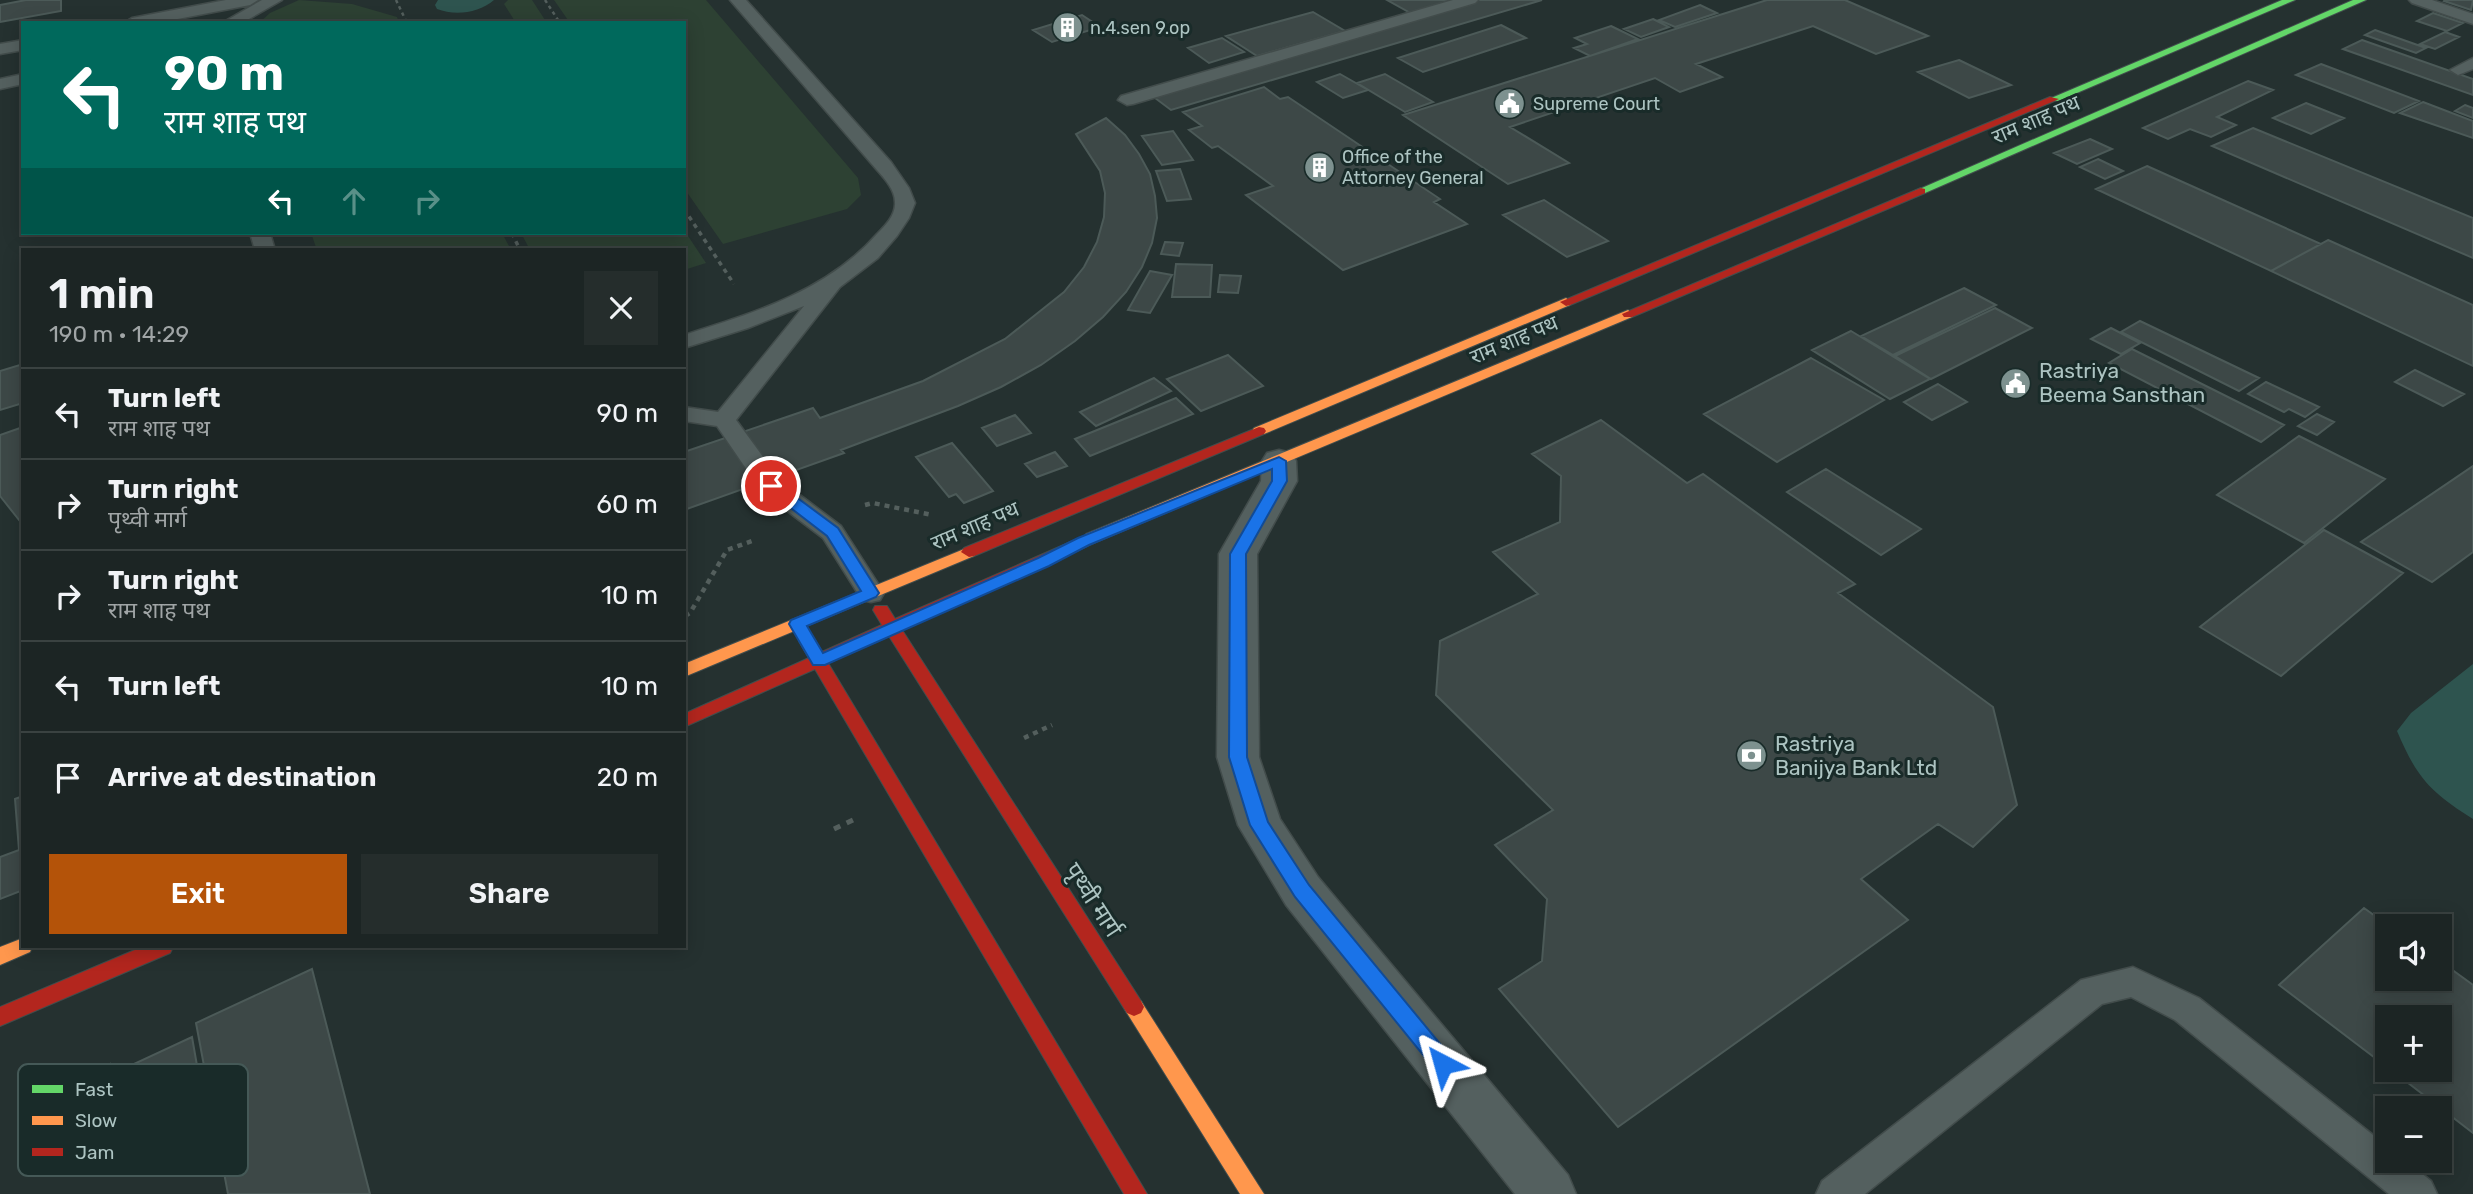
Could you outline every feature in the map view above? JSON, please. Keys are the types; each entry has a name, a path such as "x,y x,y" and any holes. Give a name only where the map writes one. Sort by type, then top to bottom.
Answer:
{"main road":[{"name":"राम शाह पथ","path":"686,670 2290,0"},
{"name":"राम शाह पथ","path":"686,720 1083,542 2034,144 2361,0"},
{"name":"पृथ्वी मार्ग","path":"871,593 1253,1194"},
{"path":"797,624 1136,1194"},
{"path":"0,956 21,947"},
{"path":"0,1017 161,948"}],"street":[{"path":"1279,461 1279,481 1238,554 1238,757 1259,825 1302,891 1549,1194"}],"lane":[{"path":"142,21 250,0"},
{"path":"234,21 275,0"},
{"path":"686,341 757,319 838,279 881,245 896,225 905,205 902,190 884,166 738,0"},
{"path":"1128,100 1470,0"},
{"path":"2417,0 2473,19"},
{"path":"0,50 21,45"},
{"path":"0,84 21,79"},
{"path":"724,420 838,279"},
{"path":"686,414 724,420 771,486 817,518 832,532 871,593"},
{"path":"1835,1194 2093,991 2133,982 2187,1009 2418,1194"}],"path":[{"path":"396,0 406,21"},
{"path":"545,0 559,21"},
{"path":"686,212 757,319"},
{"path":"817,518 873,503 929,516 941,513"},
{"path":"686,616 691,613 727,550 752,541"}],"shaded area":[{"path":"299,0 352,4 397,17 398,21 261,21 270,13"},
{"path":"438,0 494,0 481,8 459,13 437,9 435,5"},
{"path":"508,0 532,0 546,21 515,21 504,4"},
{"path":"554,0 706,0 858,178 861,195 847,209 723,244 686,191 686,21 569,21"},
{"path":"686,233 706,263 686,269 686,248 529,248 522,235"},
{"path":"312,235 503,235 510,248 316,248"},
{"path":"2473,664 2473,819 2435,792 2426,782 2411,761 2397,731 2411,713"}],"building":[{"path":"26,0 61,0 61,11 0,22 0,5"},
{"path":"1387,0 1465,0 1414,15"},
{"path":"1478,0 1542,0 1171,110 1151,95"},
{"name":"Supreme Court","path":"1767,0 1845,0 1928,36 1876,54 1813,26 1696,64 1722,77 1680,92 1655,78 1510,127 1569,163 1508,184 1403,115"},
{"path":"2445,0 2473,0 2471,10 2444,1"},
{"path":"1700,5 1717,13 1675,27 1659,20"},
{"path":"1313,12 1345,31 1257,56 1226,36"},
{"path":"2433,13 2463,23 2447,31 2417,21"},
{"name":"n.4.sen 9.op","path":"1082,15 1100,27 1052,42 1033,30"},
{"path":"1653,19 1669,27 1641,37 1624,29"},
{"path":"1501,25 1526,38 1423,72 1398,58"},
{"path":"1611,26 1638,39 1590,56 1574,48 1587,44 1575,38"},
{"path":"2375,30 2426,48 2416,53 2365,35"},
{"path":"2445,32 2459,37 2435,49 2420,44"},
{"path":"1222,38 1244,52 1209,63 1188,48"},
{"path":"2362,40 2473,79 2473,95 2343,49"},
{"path":"1959,60 2011,85 1969,98 1918,72"},
{"path":"2321,64 2419,101 2394,113 2296,75"},
{"path":"1340,74 1368,90 1343,98 1317,82"},
{"path":"1385,74 1433,102 1405,112 1357,83"},
{"path":"2248,81 2273,90 2217,117 2236,125 2211,137 2190,129 2168,139 2143,128"},
{"name":"Office of the Attorney General","path":"1264,87 1280,99 1288,97 1440,199 1434,202 1467,224 1343,270 1246,195 1273,186 1218,146 1212,148 1189,130 1202,126 1183,112"},
{"path":"2423,102 2473,121 2473,138 2400,113"},
{"path":"2306,103 2344,118 2311,134 2273,118"},
{"path":"2465,105 2473,108 2473,118 2455,111"},
{"path":"1106,118 1125,135 1139,154 1150,174 1155,196 1157,218 1152,243 1142,267 1126,292 1103,317 1041,365 1001,387 841,450 844,453 686,509 686,451 813,408 820,418 923,381 1005,339 1064,292 1084,267 1097,242 1104,217 1105,193 1100,171 1076,134"},
{"path":"2253,128 2473,218 2473,258 2212,146"},
{"path":"1173,131 1193,160 1162,165 1142,136"},
{"path":"2090,139 2112,149 2077,164 2054,153"},
{"path":"2098,159 2123,171 2105,179 2080,167"},
{"path":"2147,166 2321,244 2271,271 2096,189"},
{"path":"1180,169 1191,199 1167,201 1156,171"},
{"path":"1544,200 1608,241 1567,257 1503,215"},
{"path":"2328,240 2473,305 2473,366 2271,271"},
{"path":"1165,242 1183,243 1179,256 1161,254"},
{"path":"1176,264 1212,265 1210,297 1172,297"},
{"path":"1150,271 1172,275 1150,313 1128,310"},
{"path":"1220,275 1241,276 1238,293 1218,292"},
{"path":"1964,288 1996,305 1893,355 1861,336"},
{"path":"1995,308 2032,328 1931,379 1895,356"},
{"path":"2140,321 2259,378 2239,391 2121,332"},
{"path":"2111,328 2140,343 2121,354 2091,339"},
{"path":"1851,331 1930,379 1890,399 1812,350"},
{"path":"2132,349 2284,425 2261,442 2109,363"},
{"path":"1228,355 1263,386 1201,411 1167,379"},
{"path":"1811,358 1884,400 1777,462 1704,414"},
{"path":"21,365 21,404 0,410 0,371"},
{"path":"2415,370 2464,394 2443,406 2395,382"},
{"path":"1154,378 1171,391 1096,426 1080,412"},
{"path":"2266,382 2319,407 2305,417 2289,409 2284,412 2248,394"},
{"path":"1938,384 1967,402 1932,420 1904,402"},
{"path":"1176,398 1193,414 1090,456 1075,439"},
{"path":"2317,414 2334,422 2317,435 2298,426"},
{"path":"1015,415 1031,433 997,446 982,428"},
{"name":"Rastriya Banijya Bank Ltd","path":"1601,420 1687,483 1703,474 1855,584 1838,593 1993,707 2017,805 1973,847 1938,824 1861,879 1908,920 1618,1127 1499,989 1542,961 1547,899 1495,845 1553,810 1436,695 1440,641 1538,594 1493,552 1560,522 1561,476 1532,454"},
{"path":"21,428 21,522 0,496 0,435"},
{"path":"2299,436 2385,479 2304,543 2217,495"},
{"path":"952,443 993,491 964,503 956,494 949,497 916,457"},
{"path":"1055,452 1067,466 1037,477 1025,464"},
{"path":"2473,466 2473,552 2432,582 2361,542"},
{"path":"1826,469 1921,529 1881,555 1787,492"},
{"path":"2324,530 2403,573 2281,676 2200,627"},
{"path":"21,797 21,891 0,899 0,857 19,850 15,799"},
{"path":"2364,908 2375,916 2375,991 2452,991 2452,970 2473,985 2473,1133 2452,1117 2452,1096 2425,1096 2407,1082 2452,1082 2452,1005 2375,1005 2375,1058 2279,985"},
{"path":"312,969 370,1194 228,1194 225,1176 248,1176 248,1064 204,1064 196,1023"},
{"path":"192,1037 197,1064 134,1064"}],"traffic: fast":[{"path":"2054,99 2290,0"},
{"path":"1921,191 2361,0"}],"traffic: slow":[{"path":"1259,431 1566,302"},
{"path":"1091,538 1628,314"},
{"path":"686,670 969,552"},
{"path":"0,956 21,947"},
{"path":"1134,1007 1253,1194"}],"traffic: jam":[{"path":"1566,302 2054,99"},
{"path":"1628,314 1921,191"},
{"path":"969,552 1259,431"},
{"path":"686,720 1091,538"},
{"path":"881,610 1134,1007"},
{"path":"807,641 1136,1194"},
{"path":"0,1017 161,948"}],"place":[{"name":"n.4.sen 9.op","path":"1067,28"},
{"name":"Supreme Court","path":"1510,104"},
{"name":"Office of the Attorney General","path":"1319,167"},
{"name":"Rastriya Beema Sansthan","path":"2016,383"},
{"name":"Rastriya Banijya Bank Ltd","path":"1752,756"}],"route":[{"path":"771,486 817,518 832,532 871,593 797,624 819,661 1044,562 1083,542 1279,461 1279,481 1238,554 1238,757 1259,825 1302,891 1443,1064"}]}
